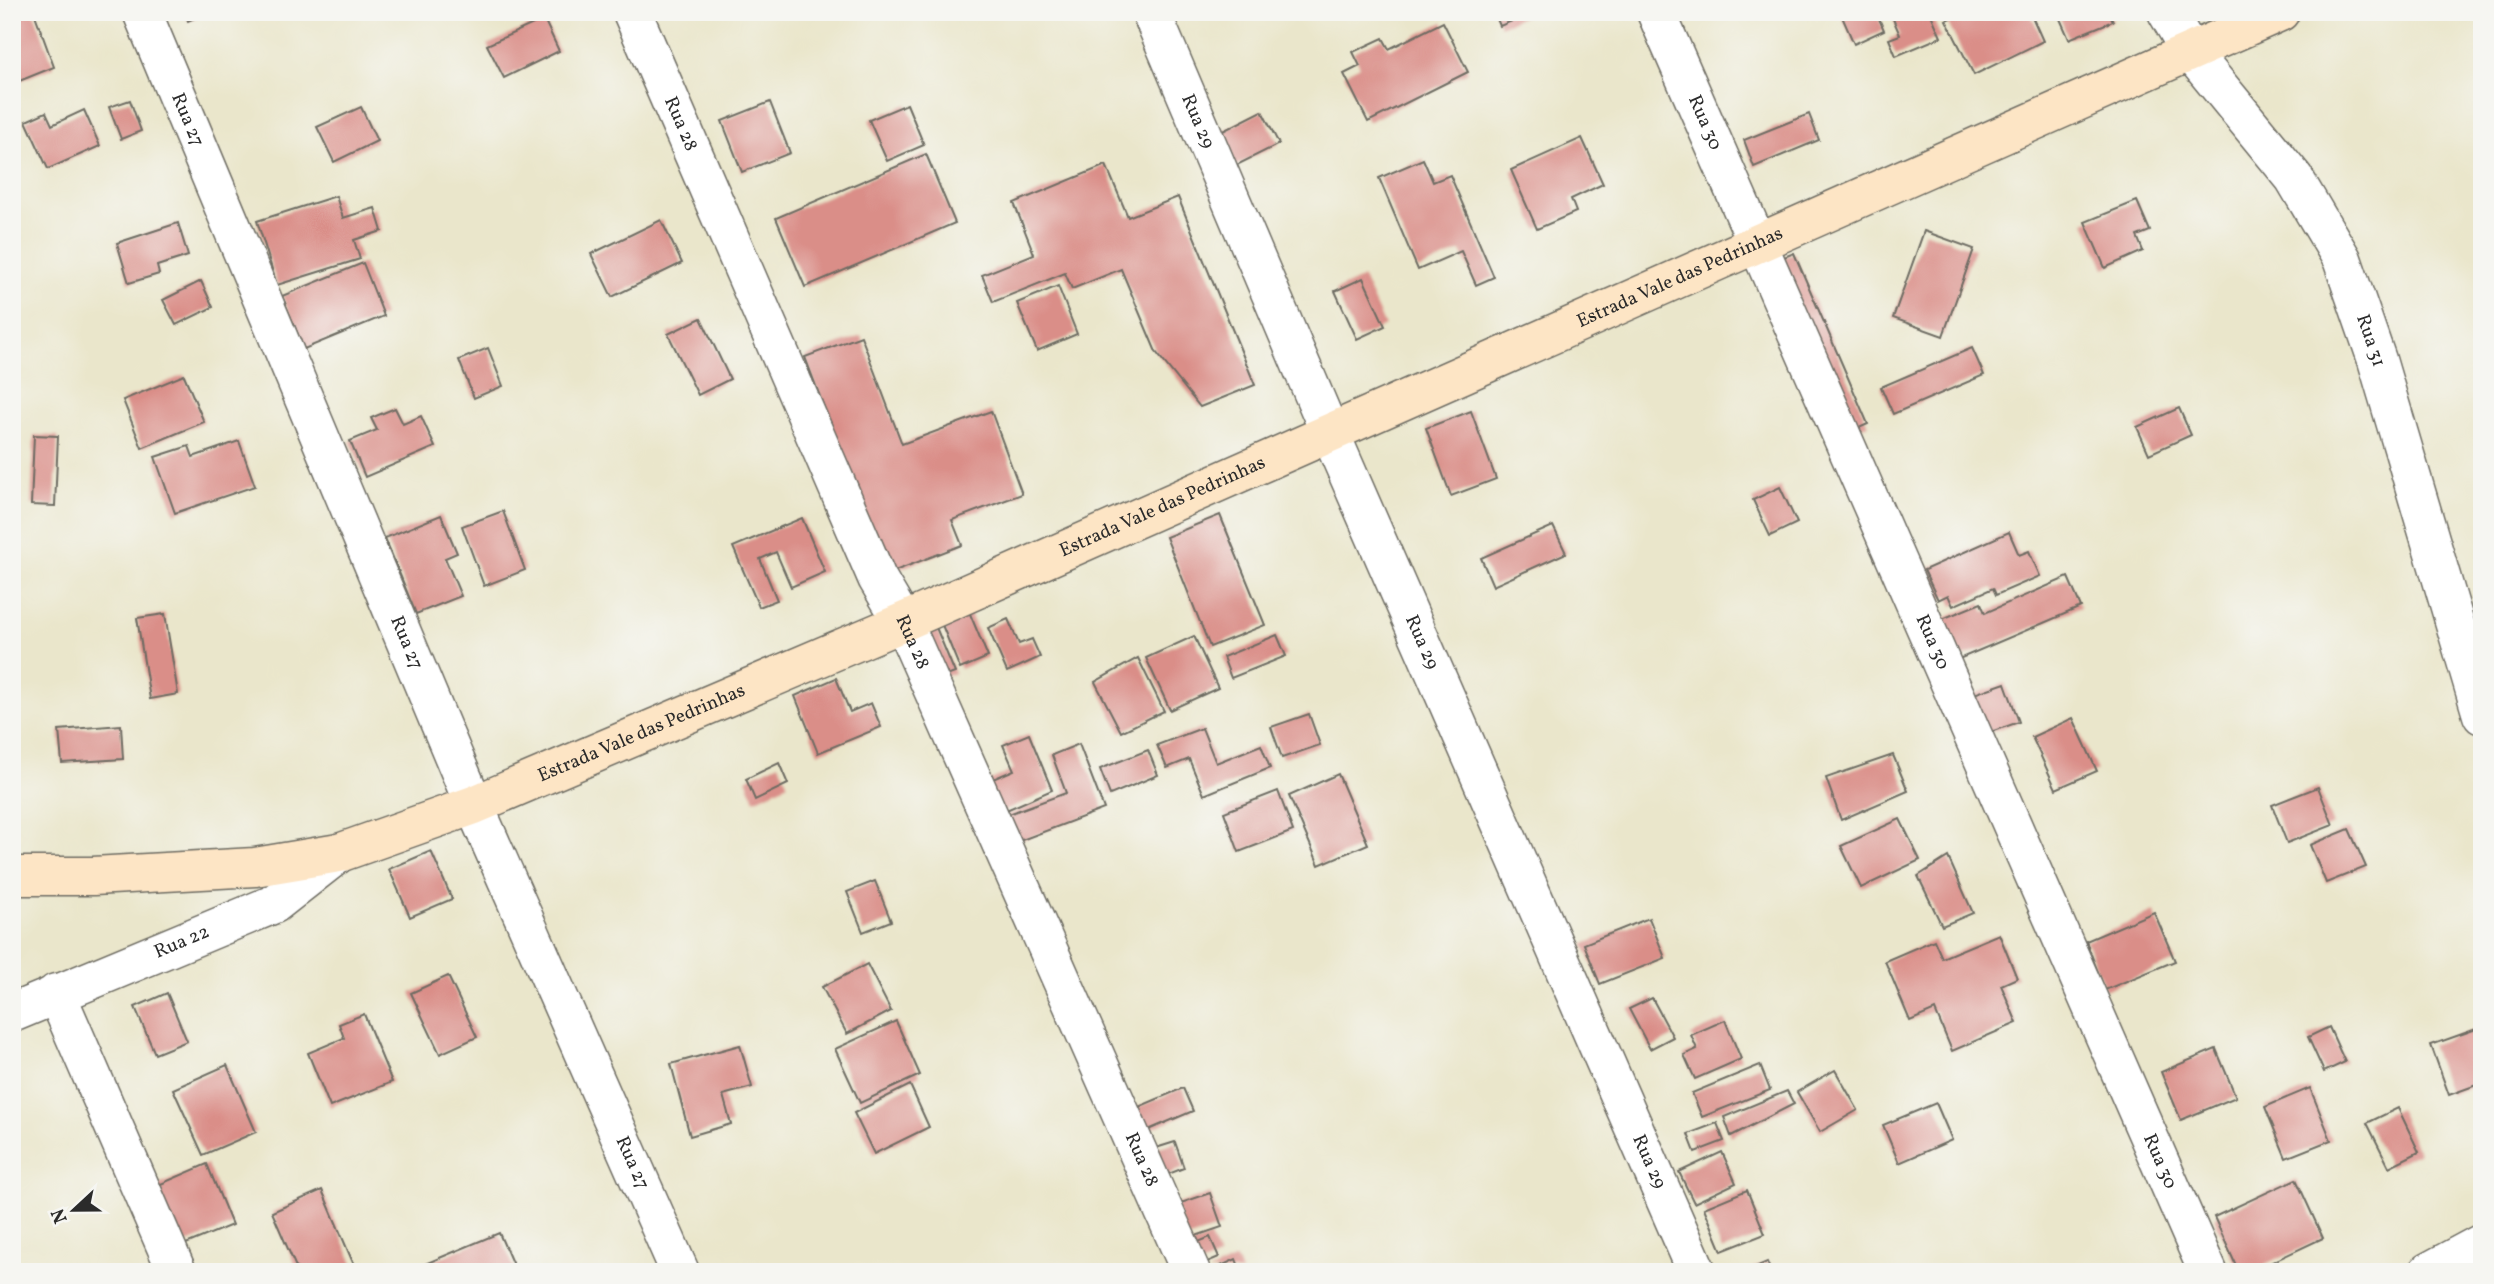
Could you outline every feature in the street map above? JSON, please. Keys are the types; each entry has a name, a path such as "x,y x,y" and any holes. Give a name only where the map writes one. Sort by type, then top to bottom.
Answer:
{"main road":[{"name":"Estrada Vale das Pedrinhas","path":"12,876 93,876 255,867 339,853 474,805 903,622 2280,12"}],"street":[{"name":"Rua 27","path":"142,12 474,805 680,1272"},
{"name":"Rua 28","path":"632,12 877,578 903,622 1191,1272"},
{"name":"Rua 29","path":"1152,12 1330,433 1697,1272"},
{"name":"Rua 30","path":"1656,12 2208,1272"},
{"name":"Rua 31","path":"2166,12 2190,51 2294,177 2342,259 2381,373 2482,715"},
{"name":"Rua 22","path":"12,1013 274,904 339,853"},
{"path":"56,993 177,1272"},
{"path":"2428,1272 2482,1243"}],"building":[{"path":"12,12 34,12 54,67 12,84"},
{"path":"185,12 208,12 188,21"},
{"path":"1494,12 1534,12 1500,26"},
{"path":"1840,12 1876,12 1884,30 1854,44"},
{"path":"1890,12 1930,12 1941,37 1896,56 1889,39 1900,35"},
{"path":"1963,12 2030,12 2043,41 1974,75 1946,20"},
{"path":"2057,12 2109,12 2113,21 2069,39"},
{"path":"544,19 559,51 504,78 487,45"},
{"path":"1443,22 1468,72 1368,122 1344,74 1360,66 1353,52 1383,38 1389,49"},
{"path":"130,100 141,131 121,139 109,107"},
{"path":"770,102 790,153 742,172 722,121"},
{"path":"907,104 924,145 887,161 869,120"},
{"path":"361,107 377,141 334,162 317,127"},
{"path":"84,110 100,146 48,169 26,121 46,112 52,125"},
{"path":"1262,111 1279,144 1223,172 1207,139"},
{"path":"1809,114 1819,140 1754,167 1744,140"},
{"path":"1582,138 1603,184 1571,199 1576,212 1537,229 1511,170"},
{"path":"926,154 955,223 805,287 776,218"},
{"path":"1423,159 1433,182 1450,175 1494,277 1476,285 1461,251 1418,270 1379,178"},
{"path":"1106,165 1128,217 1178,197 1255,385 1200,407 1156,352 1121,269 1072,289 1065,273 993,302 982,275 1034,254 1014,203"},
{"path":"336,196 343,218 375,208 382,231 354,240 360,259 277,285 257,221"},
{"path":"2137,201 2150,231 2137,236 2143,251 2105,268 2085,222"},
{"path":"661,220 682,263 612,297 591,254"},
{"path":"178,223 188,256 157,266 159,274 129,283 117,243"},
{"path":"1924,231 1974,249 1943,336 1893,318"},
{"path":"1794,253 1868,424 1848,433 1774,261"},
{"path":"363,263 384,316 304,349 282,296"},
{"path":"1363,278 1385,326 1357,339 1335,291"},
{"path":"201,281 213,307 176,325 163,300"},
{"path":"1058,286 1077,334 1037,351 1017,303"},
{"path":"701,318 730,379 698,395 668,334"},
{"path":"861,336 902,444 991,411 1022,494 952,520 962,545 887,574 805,357"},
{"path":"488,348 503,386 474,398 459,360"},
{"path":"1972,348 1984,375 1893,414 1881,387"},
{"path":"184,375 204,422 142,448 123,400"},
{"path":"395,408 403,424 421,416 435,447 365,477 350,441 377,430 371,418"},
{"path":"2179,408 2191,435 2149,454 2137,427"},
{"path":"1471,411 1496,479 1451,496 1426,428"},
{"path":"34,435 58,436 55,506 31,505"},
{"path":"239,441 255,486 175,513 155,457 189,446 193,457"},
{"path":"1780,487 1797,523 1770,536 1753,500"},
{"path":"503,511 525,570 484,586 462,526"},
{"path":"441,515 457,553 445,558 461,596 416,614 385,538"},
{"path":"1220,515 1265,625 1210,647 1166,537"},
{"path":"802,518 825,572 791,587 776,552 760,559 777,600 759,607 733,547"},
{"path":"1553,526 1566,553 1493,586 1481,558"},
{"path":"2009,532 2019,555 2029,551 2040,576 1996,595 1993,588 1953,606 1948,595 1938,600 1924,570"},
{"path":"2068,577 2081,607 1959,659 1942,619 1981,603 1985,613"},
{"path":"968,609 988,657 960,669 940,620"},
{"path":"165,614 178,694 150,699 137,618"},
{"path":"1008,619 1019,644 1032,639 1040,657 1007,672 988,628"},
{"path":"935,625 955,673 936,680 916,632"},
{"path":"1277,635 1286,656 1231,678 1223,657"},
{"path":"1194,636 1218,688 1170,710 1146,658"},
{"path":"1138,658 1164,711 1121,732 1095,682"},
{"path":"836,678 850,712 871,703 881,727 818,753 795,696"},
{"path":"2005,683 2019,722 1985,734 1971,695"},
{"path":"1309,714 1320,745 1282,758 1271,727"},
{"path":"2073,718 2097,771 2056,789 2032,737"},
{"path":"121,725 123,759 62,763 59,730"},
{"path":"1202,728 1216,763 1261,745 1270,768 1204,795 1189,759 1167,768 1157,745"},
{"path":"1029,734 1052,790 995,815 981,784 1014,770 1003,745"},
{"path":"1079,744 1104,809 1014,843 1003,816 1066,793 1052,755"},
{"path":"1148,750 1158,775 1110,795 1100,769"},
{"path":"1893,755 1908,791 1841,820 1826,778"},
{"path":"779,763 788,784 755,800 746,779"},
{"path":"1338,774 1368,844 1319,865 1289,796"},
{"path":"2318,787 2333,825 2287,843 2272,805"},
{"path":"1278,791 1293,831 1239,852 1224,812"},
{"path":"1900,819 1920,860 1861,888 1841,846"},
{"path":"2349,829 2366,867 2326,883 2310,845"},
{"path":"431,851 452,899 410,917 389,869"},
{"path":"1948,857 1973,913 1942,926 1918,876"},
{"path":"875,881 891,921 863,932 847,892"},
{"path":"2154,912 2175,961 2105,990 2086,941"},
{"path":"1649,918 1665,958 1600,984 1584,944"},
{"path":"1999,934 2017,978 2001,985 2017,1023 1952,1051 1935,1010 1910,1021 1885,961 1934,940 1942,958"},
{"path":"867,964 891,1011 847,1034 822,987"},
{"path":"448,976 477,1037 440,1054 411,993"},
{"path":"167,993 187,1041 155,1054 135,1007"},
{"path":"1652,998 1673,1037 1650,1049 1629,1009"},
{"path":"364,1014 392,1082 330,1107 308,1053 344,1038 339,1024"},
{"path":"1725,1020 1741,1059 1695,1079 1684,1055 1697,1049 1691,1035"},
{"path":"896,1021 920,1075 860,1103 835,1049"},
{"path":"2329,1027 2345,1062 2324,1072 2308,1037"},
{"path":"2482,1027 2482,1083 2449,1095 2431,1045"},
{"path":"740,1045 752,1087 723,1095 731,1124 690,1136 671,1064"},
{"path":"2216,1049 2236,1097 2181,1120 2161,1072"},
{"path":"227,1065 256,1132 203,1155 173,1089"},
{"path":"1760,1065 1770,1090 1702,1117 1692,1093"},
{"path":"1835,1070 1858,1110 1820,1132 1797,1092"},
{"path":"910,1085 929,1127 874,1154 854,1113"},
{"path":"1183,1088 1193,1111 1139,1134 1129,1111"},
{"path":"2310,1088 2331,1140 2286,1158 2265,1107"},
{"path":"1787,1091 1794,1104 1731,1136 1724,1117"},
{"path":"1936,1103 1952,1140 1899,1163 1883,1125"},
{"path":"2398,1108 2419,1152 2389,1167 2367,1123"},
{"path":"1717,1123 1724,1141 1695,1152 1688,1134"},
{"path":"1175,1142 1184,1168 1166,1175 1156,1148"},
{"path":"1722,1152 1736,1183 1694,1203 1679,1172"},
{"path":"207,1164 232,1225 174,1249 149,1189"},
{"path":"2296,1179 2323,1238 2251,1272 2239,1272 2214,1217"},
{"path":"322,1190 357,1272 298,1272 272,1212"},
{"path":"1747,1190 1765,1234 1722,1251 1704,1208"},
{"path":"1210,1193 1222,1227 1187,1239 1175,1205"},
{"path":"499,1233 516,1272 406,1272"},
{"path":"1210,1237 1219,1257 1198,1266 1189,1246"},
{"path":"1236,1259 1241,1272 1208,1272"},
{"path":"1767,1262 1771,1272 1744,1272"}]}
